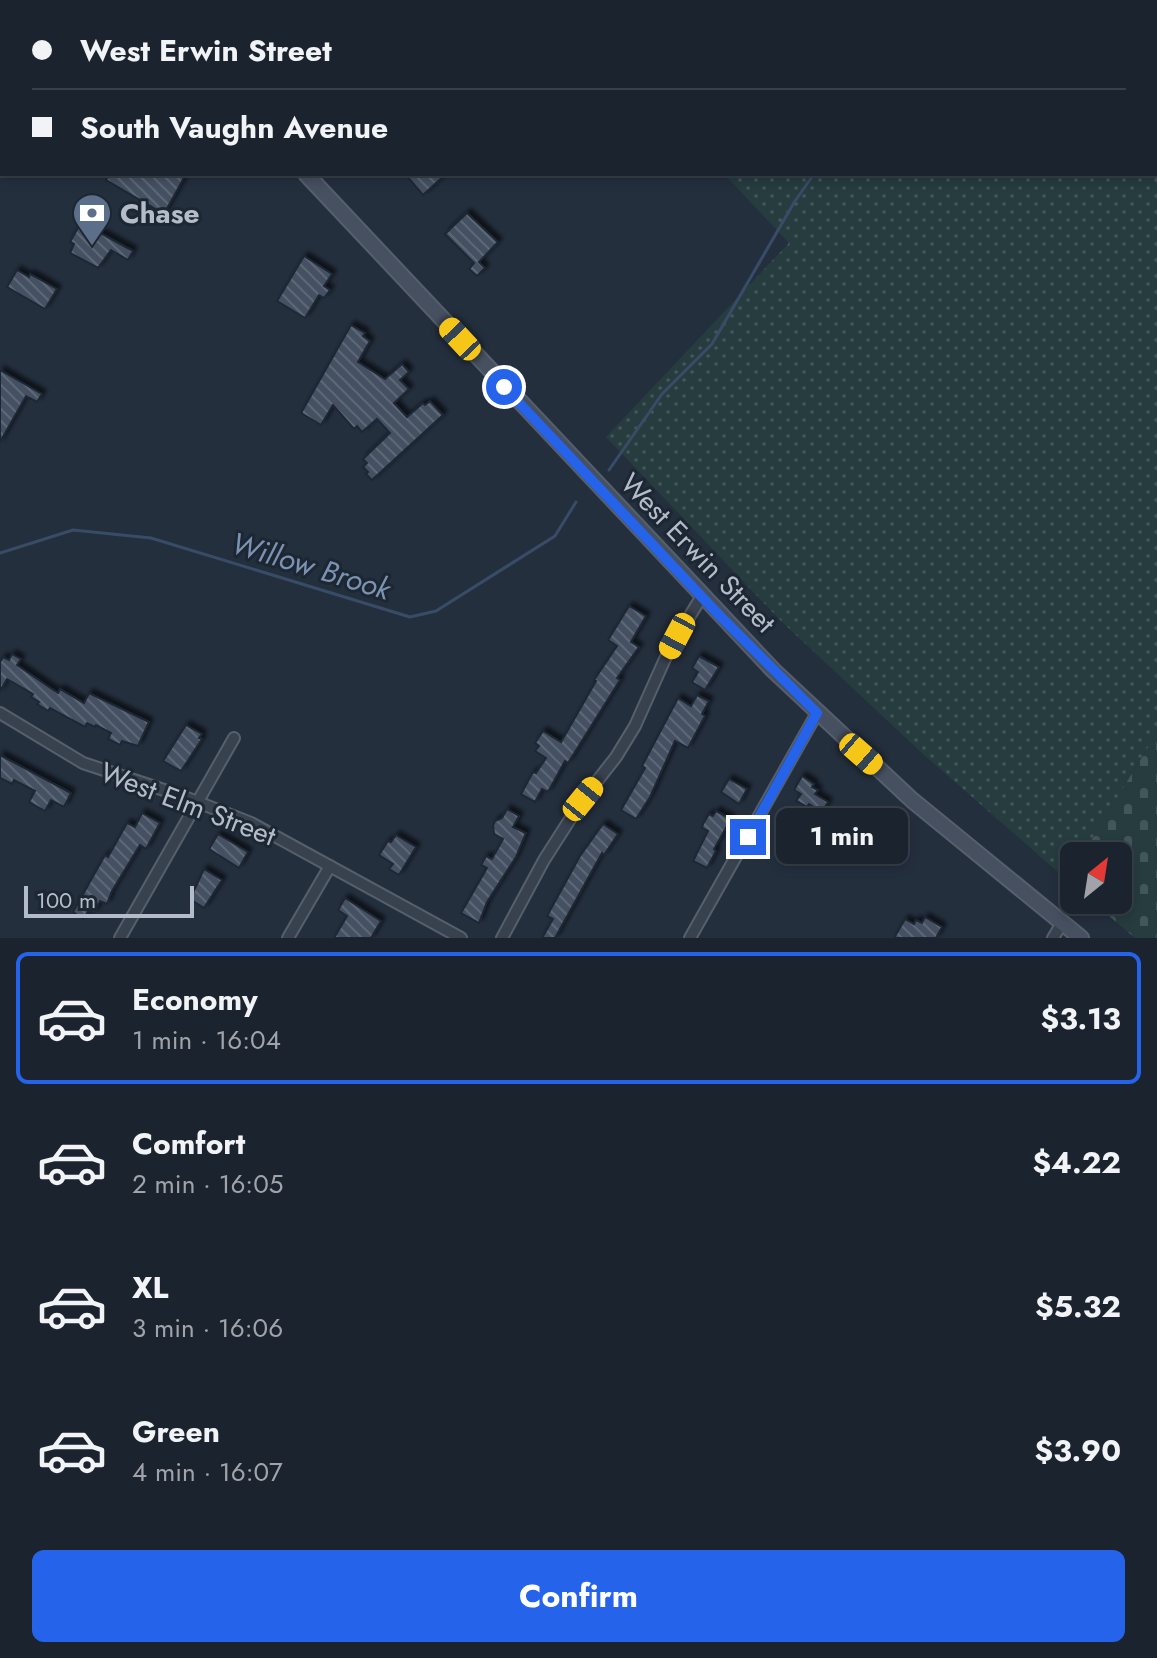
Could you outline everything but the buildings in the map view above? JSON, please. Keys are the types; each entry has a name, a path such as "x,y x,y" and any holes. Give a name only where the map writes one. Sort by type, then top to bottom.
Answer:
{"main road":[{"name":"West Erwin Street","path":"308,176 702,596 817,713 912,800 1081,938"}],"street":[{"path":"502,938 544,860 635,726 669,650 702,596"},
{"name":"West Elm Street","path":"0,713 83,763 251,823 461,938"},
{"path":"690,938 817,713"},
{"path":"120,938 234,738"},
{"path":"288,938 330,866"},
{"path":"1053,938 1062,923"}],"green space":[{"path":"726,176 1157,176 1157,733 1090,842 1060,842 1060,874 923,754 781,621 606,437 789,243"},
{"path":"1157,733 1157,938 1135,938 1107,914 1132,914 1132,842 1090,842"}],"waterway":[{"name":"Willow Brook","path":"609,470 662,394 712,344 813,176"},
{"name":"Willow Brook","path":"0,553 73,530 151,538 410,617 436,611 555,536 576,502"}],"place":[{"name":"Chase","path":"92,247"}],"route":[{"path":"504,387 719,615 817,713 748,837"}]}
